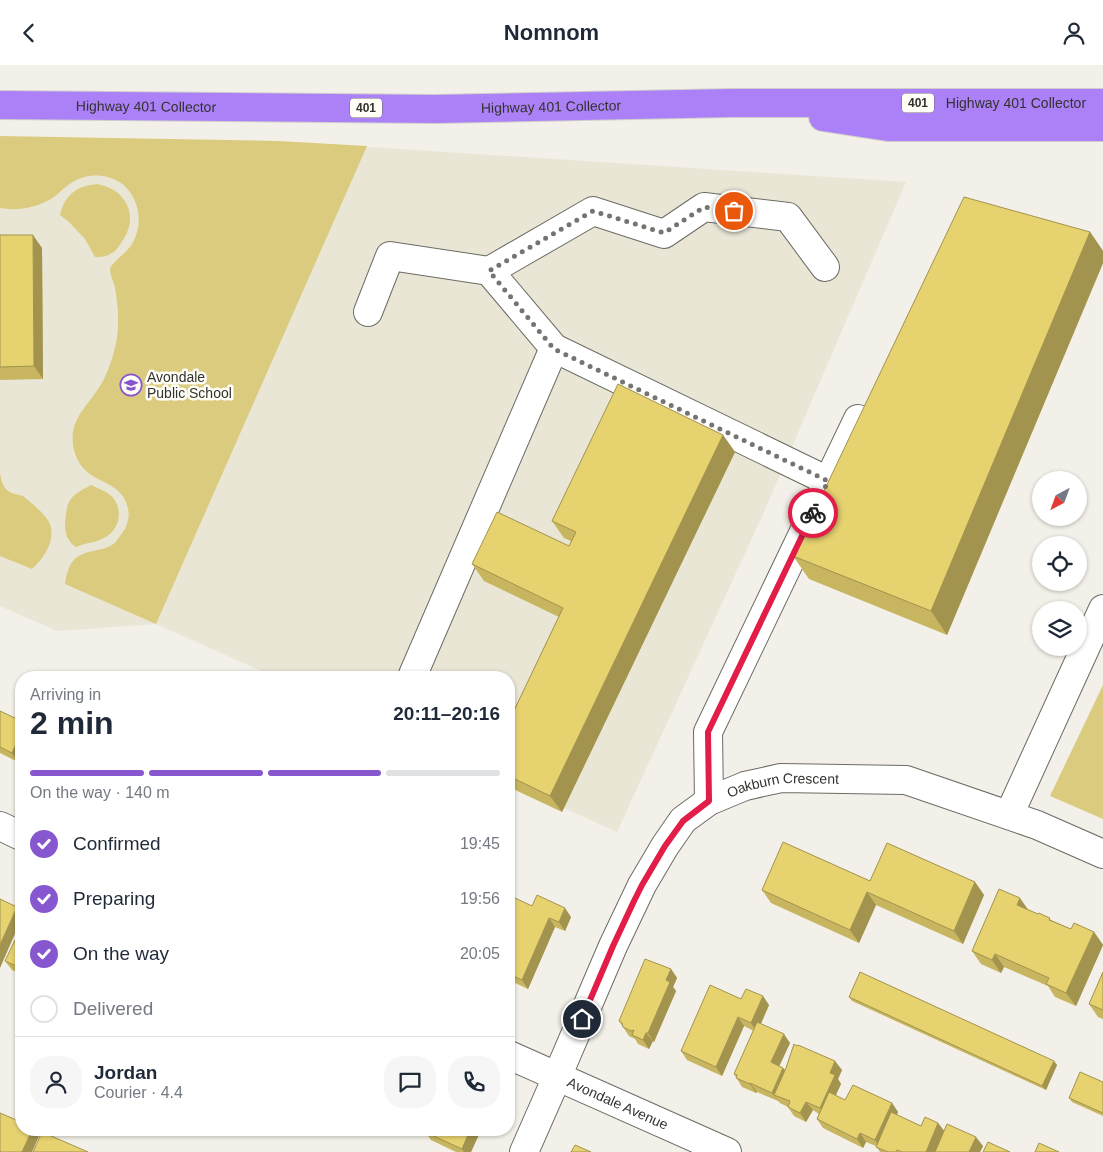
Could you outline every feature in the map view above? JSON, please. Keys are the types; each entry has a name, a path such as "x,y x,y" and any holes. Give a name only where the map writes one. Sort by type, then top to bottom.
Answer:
{"highway":[{"name":"Highway 401 Collector","path":"0,105 435,109 732,103 1103,103"},
{"path":"732,103 888,127 1103,127"}],"street":[{"path":"368,312 390,256 489,271 593,211 664,233 704,207 788,217 825,267"},
{"path":"489,271 554,349 828,481"},
{"path":"415,671 554,349"},
{"path":"709,801 708,732 870,394"},
{"path":"1009,815 1103,609"},
{"name":"Oakburn Crescent","path":"524,1152 613,946 642,885 665,846 683,821 709,801 745,786 781,778 906,780 1038,825 1103,854"},
{"path":"0,826 15,832"},
{"name":"Avondale Avenue","path":"515,1058 727,1152"}],"shaded area":[{"name":"Avondale Public School","path":"0,136 278,141 367,146 156,624 65,584 68,569 72,562 85,553 112,545 124,530 128,520 127,505 120,493 111,485 89,474 80,465 73,446 73,435 77,419 102,382 113,355 118,330 118,313 115,288 110,269 130,247 134,239 139,222 136,205 128,189 121,183 109,177 96,175 77,180 54,197 39,205 20,209 0,208"},
{"path":"0,138 278,141 906,182 763,514 617,832 515,786 515,671 262,671 156,624 57,631 0,606"},
{"path":"97,184 116,191 125,202 130,214 125,237 116,250 107,256 101,257 95,257 85,239 60,215 65,202 73,192 83,187"},
{"path":"0,473 5,488 11,493 23,496 43,514 50,524 50,543 44,555 32,569 0,556"},
{"path":"91,485 114,499 119,511 118,522 108,536 76,547 69,540 66,532 67,506 75,495"},
{"path":"1103,685 1103,819 1050,796"}],"building":[{"path":"964,197 1090,232 931,611 793,556"},
{"path":"0,235 33,235 34,366 0,367"},
{"path":"618,384 723,435 550,796 515,779 515,708 563,608 472,564 497,512 569,546 576,532 552,521"},
{"path":"0,711 15,718 15,746 12,753 0,747"},
{"path":"783,842 870,881 887,843 975,882 954,931 867,892 850,930 762,890"},
{"path":"999,889 1020,898 1017,905 1050,918 1049,920 1071,929 1074,923 1094,932 1066,993 1046,984 1049,978 995,954 992,960 972,951"},
{"path":"537,895 565,908 559,922 549,918 522,980 515,977 515,898 532,906"},
{"path":"0,899 15,906 15,911 0,945"},
{"path":"15,940 15,965 5,961"},
{"path":"645,959 671,969 666,980 670,982 648,1033 646,1033 643,1040 632,1035 634,1030 631,1031 623,1027 619,1021"},
{"path":"860,972 1054,1061 1042,1086 849,997"},
{"path":"1103,972 1103,1010 1089,1004"},
{"path":"710,985 741,999 746,989 763,996 751,1023 738,1017 716,1067 681,1051"},
{"path":"757,1022 784,1034 771,1062 783,1068 772,1093 736,1078 737,1075 734,1074"},
{"path":"794,1044 835,1061 830,1073 835,1075 820,1108 806,1102 800,1113 788,1107 790,1101 774,1095"},
{"path":"1080,1072 1103,1082 1103,1113 1069,1098"},
{"path":"853,1085 892,1103 875,1140 860,1133 857,1139 817,1119 829,1092 845,1100"},
{"path":"891,1112 921,1126 925,1117 938,1123 926,1152 902,1152 897,1150 896,1152 888,1152 876,1147"},
{"path":"0,1113 15,1119 15,1136 29,1136 22,1152 0,1152"},
{"path":"947,1124 976,1137 969,1152 935,1152"},
{"path":"40,1136 51,1136 88,1152 33,1152"},
{"path":"434,1136 467,1136 462,1149"},
{"path":"988,1142 1010,1152 983,1152"},
{"path":"1039,1143 1059,1152 1035,1152"},
{"path":"575,1145 591,1152 571,1152"}],"way so far":[{"path":"734,211 704,207 664,233 593,211 489,271 554,349 828,481 813,513"}],"place":[{"name":"Avondale Public School","path":"131,385"}],"route":[{"path":"582,1019 613,946 642,885 665,846 683,821 709,801 708,732 813,513"}]}
